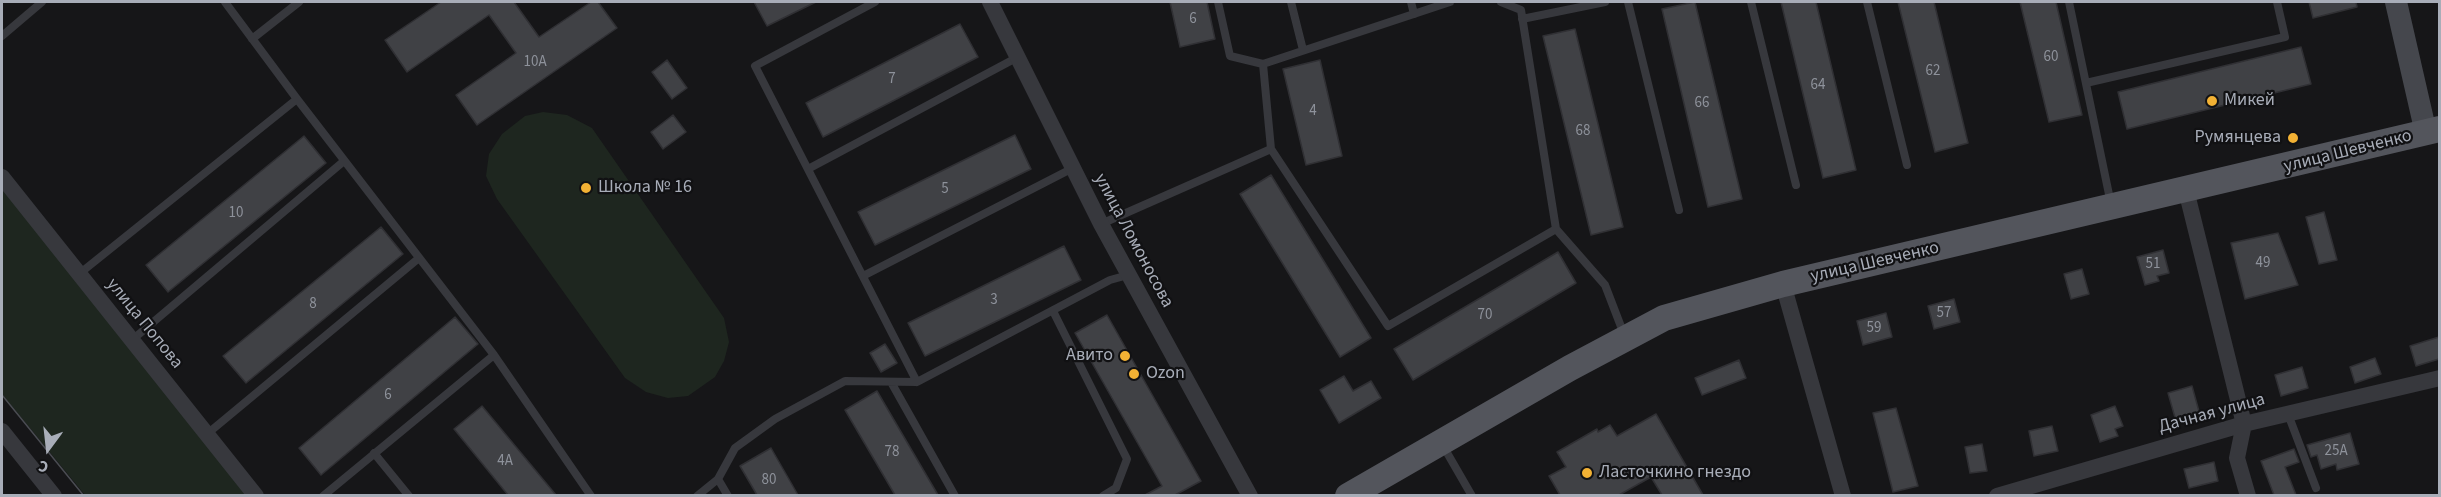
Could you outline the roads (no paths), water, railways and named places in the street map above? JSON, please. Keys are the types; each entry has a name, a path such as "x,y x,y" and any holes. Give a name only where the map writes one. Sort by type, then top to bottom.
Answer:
{"main road":[{"path":"2396,2 2433,131"},
{"name":"улица Шевченко","path":"1348,495 1664,318 1783,284 2433,131"}],"street":[{"name":"улица Ломоносова","path":"990,2 1101,224 1250,495"},
{"name":"улица Попова","path":"2,177 256,495"},
{"path":"2186,190 2244,424 2237,458 2248,495"},
{"path":"1783,284 1843,495"},
{"name":"Дачная улица","path":"1997,495 2244,424 2439,378"},
{"path":"2,431 54,495"}],"lane":[{"path":"2,36 42,2"},
{"path":"225,2 494,355 591,495"},
{"path":"252,39 299,2"},
{"path":"875,2 755,66 917,382"},
{"path":"1218,2 1230,56 1263,63 1450,2"},
{"path":"1291,2 1303,50"},
{"path":"1411,2 1414,14"},
{"path":"1500,2 1521,10 1556,229 1605,285 1626,338"},
{"path":"1522,19 1605,2"},
{"path":"1628,2 1679,210"},
{"path":"1751,2 1796,185"},
{"path":"1867,2 1907,165"},
{"path":"2069,2 2112,207"},
{"path":"2086,83 2285,37 2277,2"},
{"path":"808,169 1018,57"},
{"path":"1263,63 1271,149 1388,326 1556,229"},
{"path":"79,274 297,99"},
{"path":"1101,224 1271,149"},
{"path":"132,340 344,161"},
{"path":"863,276 1073,168"},
{"path":"207,434 419,258"},
{"path":"697,495 718,479 735,448 775,419 845,381 917,382 1110,280 1128,275"},
{"path":"1053,310 1127,459 1116,488 1103,495"},
{"path":"322,495 494,355"},
{"path":"891,382 955,495"},
{"path":"2288,414 2316,488"},
{"path":"1441,442 1472,495"},
{"path":"374,453 409,495"},
{"path":"718,479 728,495"}],"tram line":[{"path":"2,395 84,496"}],"place":[{"name":"Микей","path":"2212,101"},
{"name":"Румянцева","path":"2293,138"},
{"name":"Школа № 16","path":"586,188"},
{"name":"Авито","path":"1125,356"},
{"name":"Ozon","path":"1134,374"},
{"name":"Ласточкино гнездо","path":"1587,473"}]}
